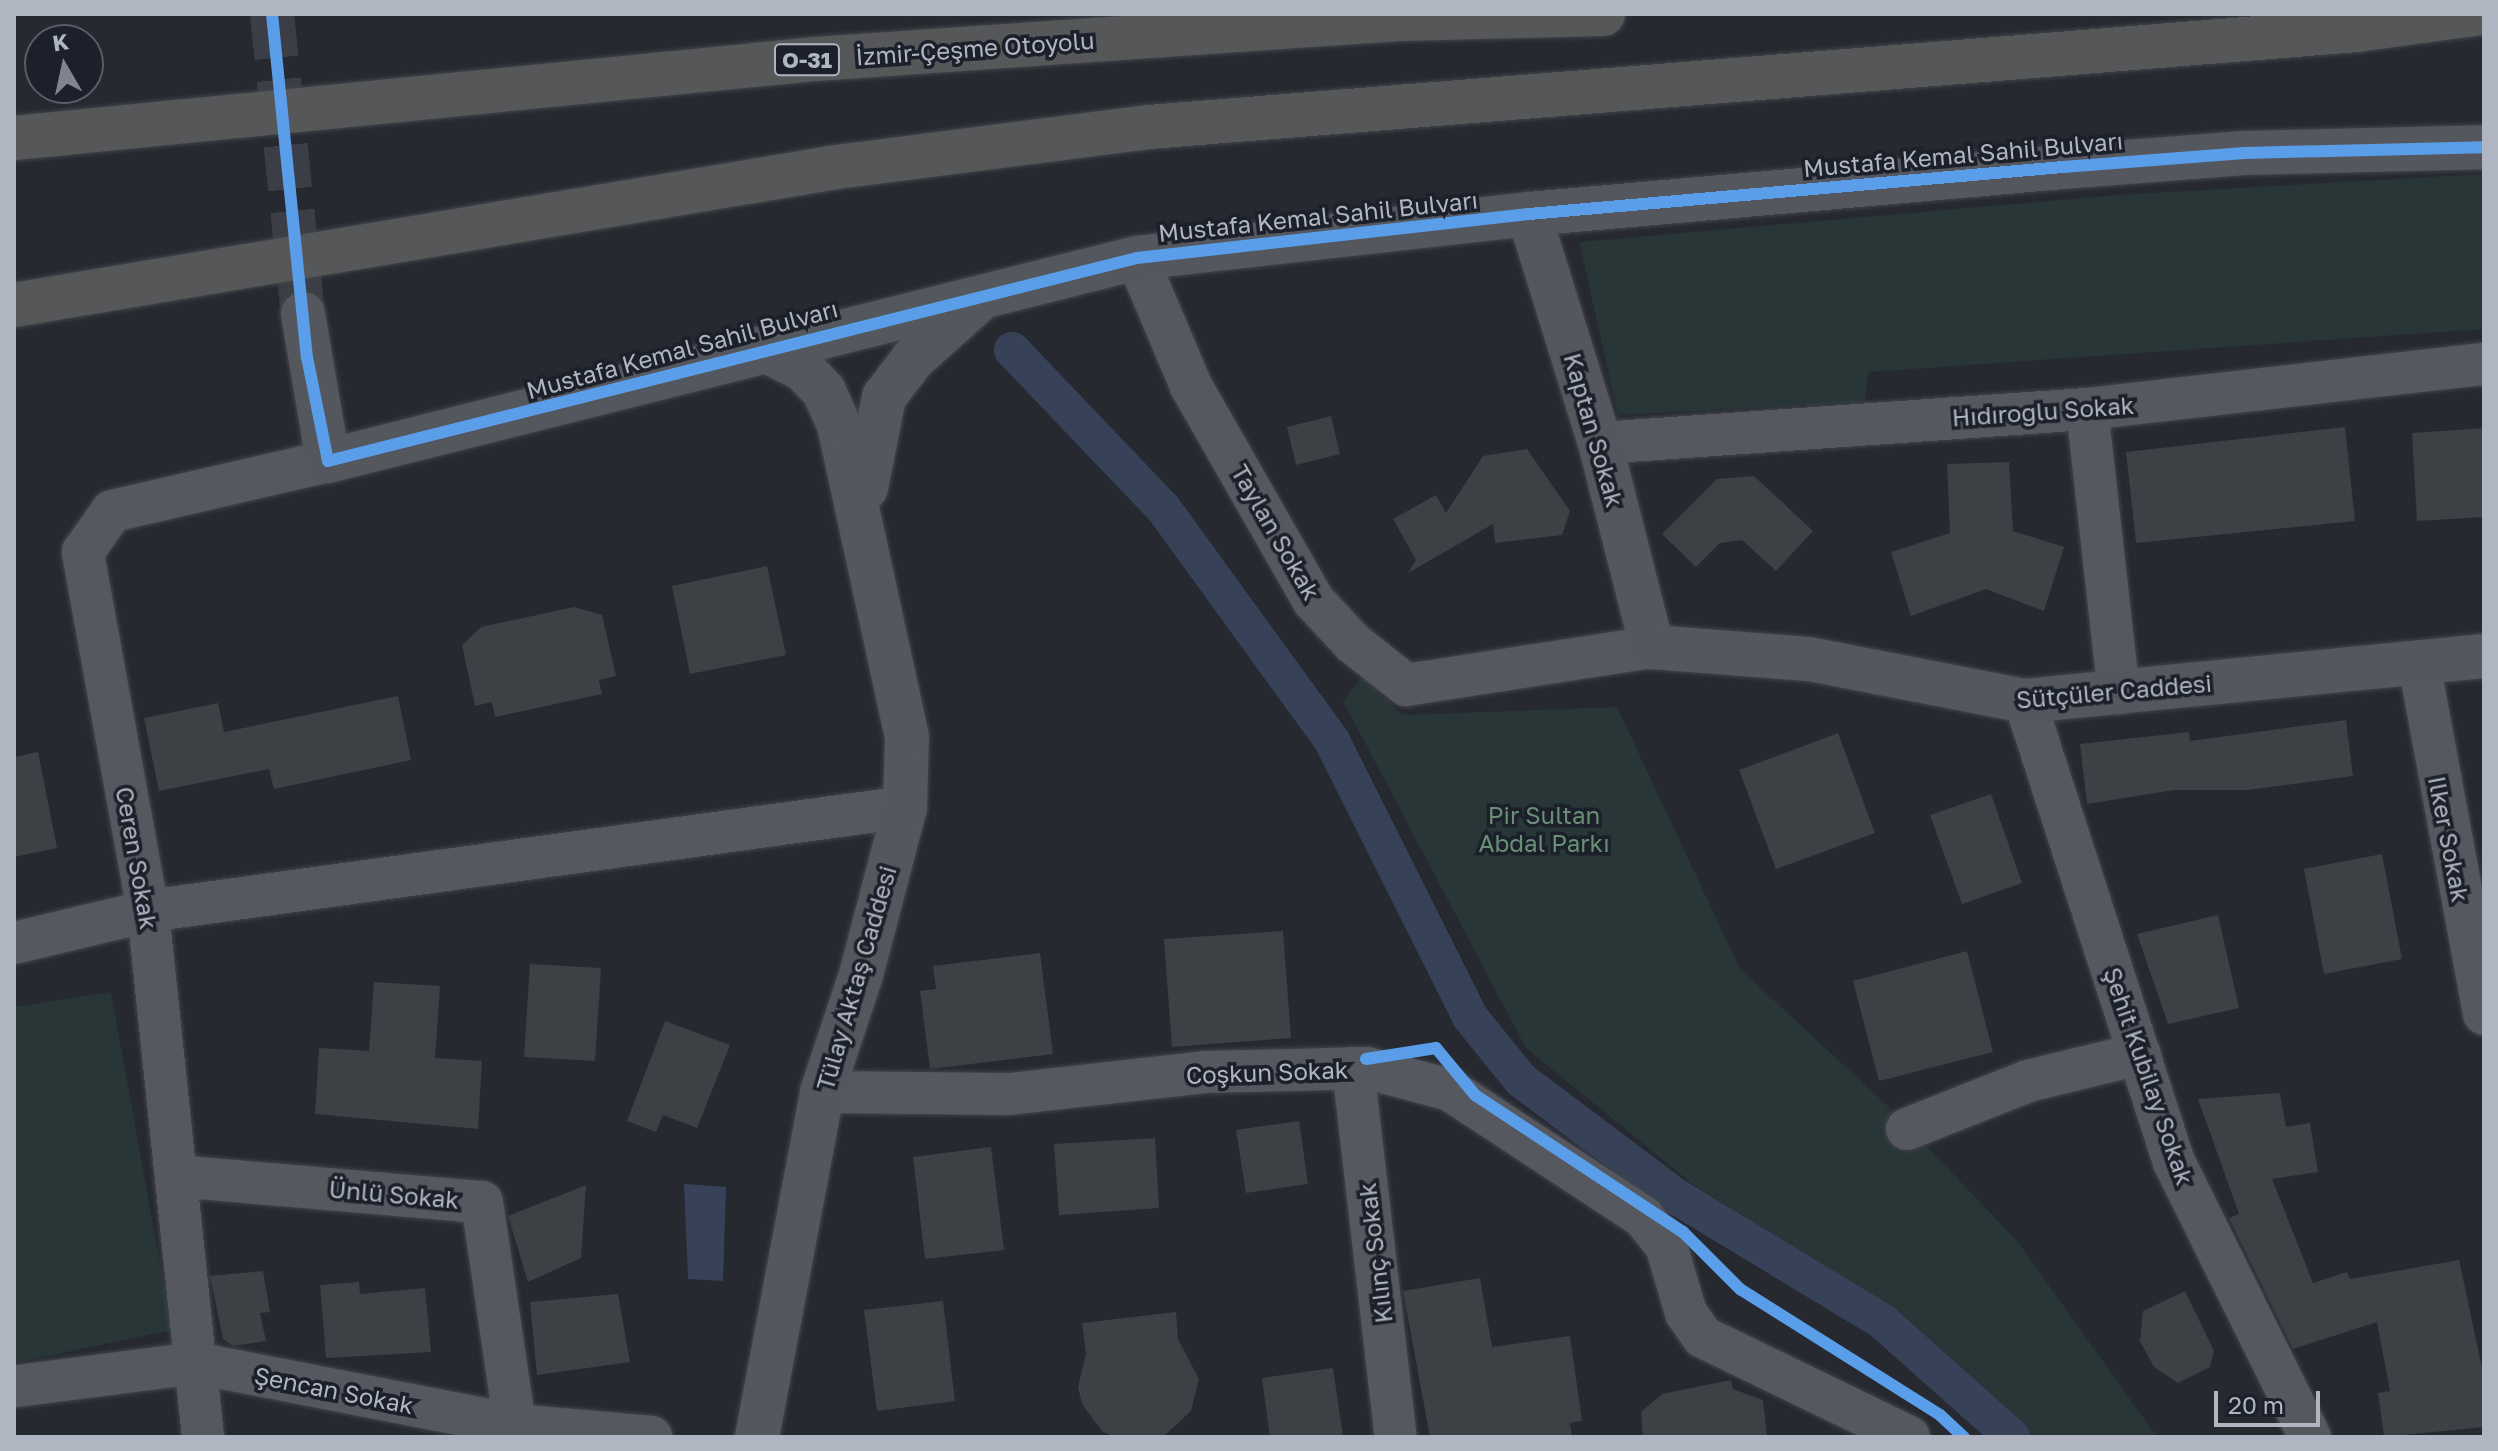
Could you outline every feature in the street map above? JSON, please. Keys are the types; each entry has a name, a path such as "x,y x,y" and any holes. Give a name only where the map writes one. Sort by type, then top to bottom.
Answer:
{"highway":[{"name":"İzmir-Çeşme Otoyolu","path":"14,138 816,59 1399,19 1603,14"},
{"path":"14,305 822,169 1149,127 2340,31 2475,14"}],"street":[{"name":"Mustafa Kemal Sahil Bulvarı","path":"328,461 761,348 1137,258 1529,214 2229,154 2484,147"},
{"name":"Kaptan Sokak","path":"1529,214 1600,443 1652,647"},
{"name":"Taylan Sokak","path":"1137,258 1191,386 1313,600 1353,643 1406,685 1652,647"},
{"path":"884,397 913,359 985,294"},
{"path":"303,314 328,461"},
{"path":"839,425 844,360 865,323 883,350 884,397 870,448 863,518"},
{"path":"761,348 804,370 824,391 839,425"},
{"name":"Hıdıroğlu Sokak","path":"1600,443 2087,409 2484,364"},
{"path":"2087,409 2119,693"},
{"name":"Tülay Aktaş Caddesi","path":"757,1437 822,1092 861,975 905,807 907,737 900,684 839,425"},
{"name":"Ceren Sokak","path":"203,1437 148,911 83,552 112,511 328,461"},
{"name":"Sütçüler Caddesi","path":"1652,647 1809,659 2025,701 2484,656"},
{"name":"Ilker Sokak","path":"2419,663 2484,1014"},
{"name":"Şehit Kubilay Sokak","path":"2025,701 2174,1162 2310,1437"},
{"path":"14,943 148,911 905,807"},
{"path":"1907,1129 2028,1081 2140,1054"},
{"name":"Coşkun Sokak","path":"822,1092 1009,1094 1205,1072 1353,1068 1450,1090 1490,1113 1643,1217 1666,1245 1686,1313 1703,1337 1909,1437"},
{"name":"Kılınç Sokak","path":"1353,1068 1396,1437"},
{"name":"Ünlü Sokak","path":"176,1176 482,1202 515,1425"},
{"name":"Şencan Sokak","path":"17,1386 196,1363 515,1425 651,1437"}],"green space":[{"path":"2484,174 2484,329 1868,372 1865,402 1618,415 1579,242 2117,195"},
{"name":"Pir Sultan Abdal Parkı","path":"1362,677 1403,715 1617,707 1740,969 1890,1108 2017,1241 2157,1437 2017,1437 1871,1294 1695,1186 1526,1048 1343,701"},
{"path":"111,992 172,1330 14,1363 14,1007"}],"water":[{"path":"684,1184 726,1187 723,1281 688,1279"}],"building":[{"path":"1331,416 1340,454 1296,465 1287,427"},
{"path":"2345,427 2355,521 2136,543 2126,452"},
{"path":"2484,428 2484,517 2417,521 2412,433"},
{"path":"1527,449 1570,511 1562,535 1495,543 1493,524 1408,573 1416,560 1393,519 1436,495 1446,513 1483,456"},
{"path":"2009,462 2013,531 2064,547 2044,611 1986,589 1911,616 1891,552 1950,533 1947,464"},
{"path":"1754,476 1813,531 1776,571 1742,540 1720,543 1696,567 1662,534 1717,479"},
{"path":"767,566 786,655 690,674 672,586"},
{"path":"574,607 602,615 616,676 599,680 602,694 495,717 492,702 475,706 462,645 481,627"},
{"path":"398,696 411,760 274,789 269,769 159,791 144,718 218,703 224,732"},
{"path":"2346,720 2353,776 2248,790 2174,790 2087,804 2080,744 2189,732 2190,741"},
{"path":"1838,733 1875,833 1776,869 1739,770"},
{"path":"38,752 57,848 14,857 14,757"},
{"path":"1991,794 2022,883 1962,904 1930,815"},
{"path":"2382,854 2402,959 2324,974 2304,869"},
{"path":"2218,915 2239,1008 2168,1024 2137,934"},
{"path":"1283,931 1291,1038 1172,1047 1164,939"},
{"path":"1967,951 1993,1052 1879,1081 1853,981"},
{"path":"1040,953 1053,1054 930,1069 920,991 936,989 933,966"},
{"path":"530,964 601,968 595,1061 524,1057"},
{"path":"374,982 440,986 435,1058 482,1061 478,1129 315,1114 319,1048 369,1051"},
{"path":"665,1021 730,1045 697,1128 663,1115 656,1132 627,1121"},
{"path":"2280,1093 2286,1127 2310,1123 2318,1172 2272,1179 2313,1283 2347,1272 2350,1279 2459,1260 2484,1377 2484,1427 2384,1437 2378,1393 2390,1391 2377,1322 2293,1349 2229,1218 2239,1214 2198,1099"},
{"path":"1299,1121 1308,1184 1246,1193 1236,1130"},
{"path":"1155,1138 1159,1208 1059,1215 1054,1144"},
{"path":"991,1147 1004,1250 925,1259 913,1157"},
{"path":"586,1185 581,1258 528,1282 508,1216"},
{"path":"263,1271 270,1312 260,1313 266,1341 233,1346 223,1339 210,1276"},
{"path":"1480,1278 1492,1347 1570,1336 1582,1421 1570,1423 1572,1437 1430,1437 1403,1291"},
{"path":"359,1282 360,1294 425,1288 431,1352 326,1358 320,1285"},
{"path":"2185,1291 2214,1351 2210,1367 2178,1383 2154,1367 2140,1341 2143,1311"},
{"path":"618,1294 630,1362 537,1375 530,1302"},
{"path":"943,1301 955,1401 877,1411 864,1310"},
{"path":"1176,1312 1178,1339 1199,1379 1191,1411 1163,1437 1114,1437 1102,1431 1082,1404 1078,1387 1086,1354 1082,1323"},
{"path":"1333,1368 1343,1437 1270,1437 1262,1378"},
{"path":"1731,1380 1733,1389 1763,1400 1767,1437 1643,1437 1641,1412 1662,1394"}],"waterway":[{"path":"1012,350 1163,508 1332,741 1470,1017 1521,1080 1677,1197 1883,1322 2012,1437"}],"tunnel":[{"path":"272,14 303,314"}],"cycle path":[{"path":"272,14 307,357 328,461 1137,258 1529,214 2063,167 2244,153 2484,147"},
{"path":"1366,1059 1436,1048 1475,1095 1683,1232 1740,1289 1940,1415 1964,1437"}]}
